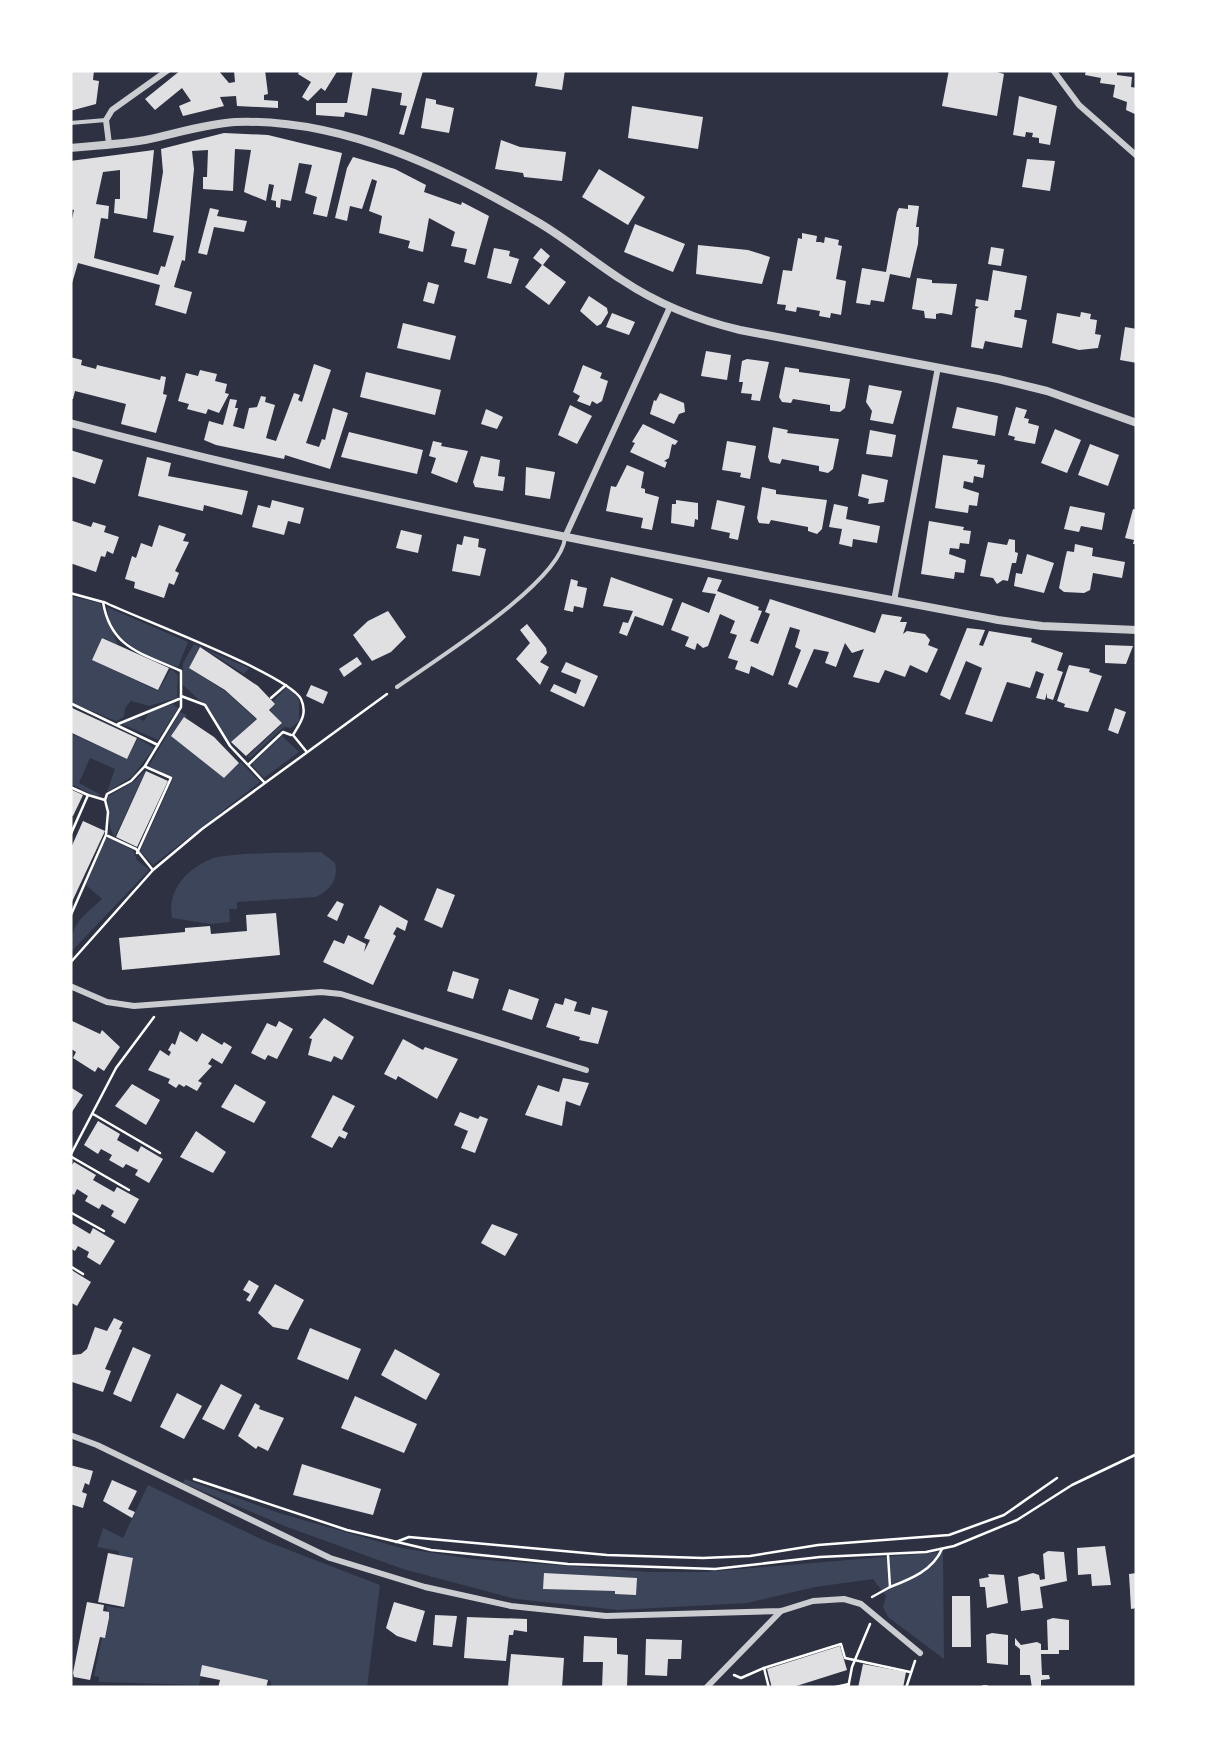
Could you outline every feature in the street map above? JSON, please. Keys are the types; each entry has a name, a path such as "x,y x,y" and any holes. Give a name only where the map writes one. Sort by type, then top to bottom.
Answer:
{"street":[{"path":"110,144 106,120 116,105 168,70"},
{"path":"1053,70 1078,105 1137,156"},
{"path":"70,148 238,122 292,127 381,146 502,201 670,307 740,330 938,366 1047,392 1137,423"},
{"path":"565,538 670,307"},
{"path":"894,601 938,366"},
{"path":"70,424 190,455 565,538 1042,626 1137,630"},
{"path":"70,986 108,1002 134,1006 321,992 341,994 586,1070"},
{"path":"70,1435 330,1558 425,1587 511,1606 606,1616 781,1611 830,1598 860,1604 920,1652"},
{"path":"706,1688 781,1611"}],"lane":[{"path":"70,123 106,120"},
{"path":"397,687 536,584 564,548 565,538"}],"path":[{"path":"70,593 103,602 287,684 303,704 304,715 293,735"},
{"path":"70,917 106,835 107,794 131,781 145,766 181,707 181,671 122,644 105,616 103,602"},
{"path":"246,675 251,667"},
{"path":"272,698 287,684"},
{"path":"70,963 154,870 265,782 397,687"},
{"path":"116,725 181,697 205,705 230,746 265,782"},
{"path":"70,703 158,744"},
{"path":"248,764 283,732 293,735 308,752"},
{"path":"138,852 171,778 145,766"},
{"path":"70,786 105,800"},
{"path":"70,836 88,795"},
{"path":"106,835 138,852 154,870"},
{"path":"129,1190 70,1156 116,1068 162,1005"},
{"path":"92,1113 160,1153"},
{"path":"70,1212 104,1231"},
{"path":"70,1266 83,1274"},
{"path":"195,1480 394,1543 481,1557 679,1569 746,1567 820,1557 942,1549 1017,1520 1072,1485 1137,1454"},
{"path":"394,1543 408,1536 489,1546 703,1558 750,1556 949,1535 1004,1514 1057,1478"},
{"path":"870,1542 876,1555"},
{"path":"488,1557 489,1546"},
{"path":"818,1546 820,1557"},
{"path":"860,1604 913,1579 935,1561 942,1549"},
{"path":"888,1554 890,1587"},
{"path":"831,1688 848,1686 874,1614"},
{"path":"722,1670 741,1678 840,1644 846,1658 910,1672"},
{"path":"906,1688 920,1652"},
{"path":"764,1668 770,1688"}],"shaded area":[{"path":"70,596 100,603 118,645 102,637 92,660 158,691 171,669 178,675 177,698 149,706 131,701 124,717 116,721 70,702"},
{"path":"107,607 188,642 178,667 143,653 123,639 115,630"},
{"path":"194,644 200,647 189,668 225,691 256,719 230,743 210,710 183,685 183,663"},
{"path":"203,648 249,668 244,674"},
{"path":"286,688 299,700 299,721 291,728 284,727 247,757 282,724 270,710"},
{"path":"173,704 178,708 158,740 122,724 138,718 144,721 150,711"},
{"path":"180,712 187,715 172,735 224,778 241,762 260,782 153,865 140,851 173,779 149,766"},
{"path":"70,733 127,759 138,738 154,748 132,777 107,792 115,769 90,758 79,783 101,795 96,796 70,784"},
{"path":"282,736 299,752 264,778 253,763"},
{"path":"146,770 115,837 107,797"},
{"path":"105,839 133,850 137,860 149,870 70,953 75,927 102,899 86,885"},
{"path":"321,852 335,863 336,874 329,887 316,897 237,902 237,909 229,909 230,922 210,924 172,918 172,899 180,882 211,859"},
{"path":"185,1479 279,1513 401,1548 473,1559 650,1572 704,1572 943,1552 944,1659 888,1617 883,1607 886,1596 873,1579 747,1603 618,1610 516,1599 403,1569 287,1527 183,1483"},
{"path":"148,1485 263,1540 380,1585 367,1688 272,1688 270,1680 203,1666 199,1685 99,1682 99,1677 94,1676 102,1637 106,1637 106,1606 123,1609 133,1559 119,1555 119,1551 97,1547 103,1528 123,1538"}],"building":[{"path":"70,70 94,70 93,80 99,81 96,104 70,111"},
{"path":"181,70 218,70 229,83 235,82 234,70 265,70 268,94 264,100 278,101 278,108 237,106 236,96 220,97 224,106 183,116 179,106 191,101 182,88 155,110 145,99"},
{"path":"300,70 338,70 325,91 321,88 308,101 302,97 311,82 298,74"},
{"path":"353,70 423,71 404,135 399,134 407,106 400,105 402,93 372,88 367,116 345,112 344,117 316,115 316,103 347,103"},
{"path":"538,70 565,70 562,90 535,86"},
{"path":"949,70 1004,74 997,116 942,106"},
{"path":"1086,70 1117,70 1117,75 1132,77 1131,87 1137,88 1137,115 1126,110 1127,102 1113,97 1115,85 1100,83 1101,78 1085,75"},
{"path":"1019,96 1057,106 1050,145 1039,143 1033,133 1026,132 1025,137 1013,135"},
{"path":"426,98 454,108 449,133 421,128"},
{"path":"632,106 703,117 698,149 628,138"},
{"path":"224,133 268,135 342,153 327,217 313,214 317,197 305,193 312,165 299,163 291,201 281,199 280,208 271,200 274,185 269,184 266,201 244,192 251,150 235,149 233,191 203,189 208,150 192,151 194,169 185,261 182,260 174,287 192,292 186,314 155,305 160,285 78,263 70,290 70,228 74,210 70,209 70,161 154,150 147,219 114,213 115,199 120,199 120,170 103,172 96,204 109,206 108,219 101,218 94,258 158,275 161,266 165,267 174,236 153,232 163,172 161,149"},
{"path":"501,140 520,147 566,152 562,181 495,169"},
{"path":"353,157 395,169 426,185 424,192 461,205 462,202 489,216 475,265 464,262 467,249 451,246 455,232 429,218 423,252 408,248 410,241 379,233 382,216 369,211 377,181 372,179 362,209 350,206 347,221 335,218"},
{"path":"1027,159 1055,161 1050,191 1022,187"},
{"path":"599,169 645,197 628,225 582,197"},
{"path":"908,205 919,206 918,244 910,278 890,274 884,302 856,303 862,268 886,272 897,212 899,208 908,209"},
{"path":"210,208 219,210 217,216 247,221 244,232 214,227 207,255 198,253"},
{"path":"635,224 685,244 673,272 624,252"},
{"path":"802,233 817,236 816,242 824,243 825,237 839,240 838,245 842,246 836,279 846,281 841,315 831,313 830,318 819,316 820,311 797,307 796,312 777,304 783,270 792,271"},
{"path":"698,245 748,250 770,257 762,284 696,274"},
{"path":"991,247 1004,249 1001,266 988,264"},
{"path":"494,248 510,251 509,256 519,259 511,284 487,278"},
{"path":"541,248 550,256 543,265 566,282 549,305 525,287 542,265 533,258"},
{"path":"993,270 1027,276 1021,310 1015,310 1014,317 1027,320 1022,348 985,341 983,349 971,347 979,307 975,306 976,299 988,301"},
{"path":"917,278 957,284 952,315 941,313 936,314 936,319 925,318 924,311 912,309"},
{"path":"428,282 439,285 434,304 423,301"},
{"path":"589,296 607,308 608,313 597,326 580,311"},
{"path":"1081,312 1097,320 1095,334 1101,335 1098,348 1079,350 1052,343 1057,313 1080,317"},
{"path":"612,313 635,322 629,335 606,327"},
{"path":"403,323 456,336 450,360 397,348"},
{"path":"1125,327 1137,329 1137,363 1120,360"},
{"path":"706,351 731,355 727,380 701,376"},
{"path":"70,357 96,369 97,365 160,380 161,376 166,377 163,394 167,395 156,433 121,424 126,404 75,391 70,399"},
{"path":"742,361 769,362 760,401 751,400 752,394 741,393"},
{"path":"314,364 331,370 306,443 319,447 325,440 333,408 348,413 330,469 285,455 284,459 204,440 209,421 223,425 230,399 237,400 238,408 233,426 244,429 249,408 257,407 261,396 275,405 266,438 276,441 294,393 300,395 298,400 302,402"},
{"path":"583,365 602,373 600,378 608,381 602,401 592,401 590,406 577,401 580,396 573,392"},
{"path":"785,367 850,379 845,408 840,412 830,411 830,405 793,399 791,403 782,402 779,397"},
{"path":"200,370 217,374 215,381 227,384 225,393 229,394 219,413 187,409 189,404 178,401 186,373 198,376"},
{"path":"366,372 441,390 435,415 360,397"},
{"path":"869,385 902,391 893,424 870,420 872,411 866,402"},
{"path":"660,393 684,403 685,412 679,414 674,424 650,414"},
{"path":"570,405 592,416 577,444 558,435"},
{"path":"957,407 998,416 995,436 952,428"},
{"path":"1016,407 1027,410 1024,418 1029,419 1028,423 1039,426 1035,444 1008,435"},
{"path":"486,409 503,417 497,429 481,424"},
{"path":"643,424 678,441 672,444 665,468 630,452"},
{"path":"773,427 788,430 787,433 839,439 833,469 828,473 819,471 819,466 782,459 780,464 770,462"},
{"path":"1055,429 1081,440 1067,473 1041,463"},
{"path":"870,430 896,435 892,457 866,454"},
{"path":"349,432 423,450 417,474 341,457"},
{"path":"433,441 468,451 457,483 431,473 436,458 429,456"},
{"path":"727,441 756,446 750,479 722,470"},
{"path":"1090,444 1119,455 1108,486 1078,475"},
{"path":"70,450 103,460 95,484 70,476"},
{"path":"943,455 978,460 977,464 985,465 983,478 974,476 973,483 964,481 963,488 979,493 977,506 969,505 968,513 935,508"},
{"path":"481,456 500,460 498,476 505,477 503,491 475,487"},
{"path":"147,457 171,463 168,476 248,491 242,515 204,505 203,511 138,496"},
{"path":"627,465 644,472 641,488 645,493 659,497 652,530 641,528 643,518 606,511 611,486 616,487"},
{"path":"526,467 555,472 550,499 525,495"},
{"path":"862,474 888,480 884,502 868,504 869,499 858,496"},
{"path":"762,487 776,490 776,494 827,500 822,529 817,534 808,531 808,527 771,520 769,524 759,523"},
{"path":"272,500 304,508 300,524 288,521 284,535 252,527 258,505 270,508"},
{"path":"676,500 698,503 694,527 671,523 672,504"},
{"path":"717,500 745,506 738,540 729,538 730,533 711,529"},
{"path":"834,504 848,507 846,519 880,526 877,543 853,539 852,547 839,544 842,529 829,527"},
{"path":"1070,506 1105,513 1102,530 1081,526 1079,532 1064,529"},
{"path":"1133,509 1137,510 1137,544 1125,538"},
{"path":"70,520 91,527 93,522 106,526 104,532 119,537 113,554 107,551 105,557 101,556 96,572 70,563"},
{"path":"929,521 971,531 969,544 950,548 949,554 966,560 964,573 955,572 954,579 921,574"},
{"path":"159,525 186,534 183,541 189,542 175,571 179,573 174,585 169,583 164,598 134,588 135,582 125,579 132,556 136,558 141,543 152,547"},
{"path":"401,530 422,535 418,553 396,548"},
{"path":"464,536 479,539 478,547 486,549 480,576 452,571 457,544 462,545"},
{"path":"1009,539 1015,540 1018,553 1008,581 997,584 993,578 980,576 988,542 1007,545"},
{"path":"1075,544 1093,548 1092,556 1125,562 1122,578 1093,573 1090,590 1064,592 1059,588 1065,559 1067,551 1074,552"},
{"path":"1027,554 1054,563 1044,593 1014,586 1016,573 1022,574"},
{"path":"611,577 673,599 663,626 635,616 627,636 619,633 633,611 603,606"},
{"path":"708,577 722,580 717,591 762,611 750,641 758,644 770,614 765,612 770,599 875,633 882,614 902,617 900,622 907,622 903,634 925,634 930,640 928,645 938,649 927,673 910,665 905,677 885,670 879,683 853,677 864,649 852,653 845,643 836,667 825,663 829,652 814,649 797,688 788,684 801,650 795,647 800,630 790,627 773,676 751,666 749,674 735,669 738,661 728,658 737,635 730,633 735,621 720,614 708,646 703,648 697,643 695,650 685,646 689,637 671,630 682,602 709,613 716,594 702,592"},
{"path":"571,579 578,581 577,586 587,588 583,608 574,606 573,612 564,610"},
{"path":"388,611 406,637 391,652 372,661 353,635 368,621"},
{"path":"527,624 546,648 540,662 549,667 540,685 516,659 530,643 520,630"},
{"path":"967,628 985,630 979,645 983,646 989,631 1032,638 1031,642 1063,653 1057,670 1063,672 1053,700 1047,698 1047,693 1045,700 1036,698 1044,674 1036,671 1030,688 1007,682 992,722 965,714 982,668 966,661 950,700 940,695"},
{"path":"102,638 169,668 158,690 92,660"},
{"path":"1105,645 1133,646 1126,664 1105,663"},
{"path":"200,647 258,686 275,704 269,710 282,723 246,756 231,742 257,719 225,690 189,668"},
{"path":"357,657 362,664 344,677 339,669"},
{"path":"566,662 598,676 584,707 550,691 554,684 576,694 581,680 561,672"},
{"path":"1069,665 1102,676 1088,712 1064,707 1057,701"},
{"path":"311,685 328,692 323,704 306,696"},
{"path":"70,707 137,738 127,759 70,732"},
{"path":"1115,708 1126,712 1118,734 1108,730"},
{"path":"184,717 214,737 239,763 224,778 171,736"},
{"path":"146,771 168,781 137,847 116,837"},
{"path":"70,789 83,795 73,816 70,815"},
{"path":"83,821 105,831 70,906 70,850"},
{"path":"437,888 455,895 442,928 424,920"},
{"path":"337,901 344,904 337,921 327,916"},
{"path":"380,905 408,921 405,931 397,927 393,934 396,936 373,985 323,962 334,940 344,944 348,935 366,944 364,952 370,940 364,938"},
{"path":"276,913 280,955 122,970 119,938 210,926 211,934 247,931 246,915"},
{"path":"453,971 479,979 473,999 447,991"},
{"path":"509,989 539,999 532,1020 502,1010"},
{"path":"565,998 577,1002 574,1011 590,1015 592,1007 608,1011 598,1044 546,1027 555,1003 563,1005"},
{"path":"324,1018 354,1037 342,1060 334,1056 331,1062 308,1055 312,1039 309,1038"},
{"path":"70,1020 100,1034 102,1030 120,1047 104,1071 98,1067 95,1072 73,1058 76,1052 70,1048"},
{"path":"279,1021 293,1029 277,1059 268,1055 265,1060 251,1053 267,1023 276,1027"},
{"path":"180,1031 197,1042 202,1033 232,1047 222,1064 212,1058 208,1064 212,1066 198,1081 202,1083 197,1091 179,1084 176,1088 168,1083 170,1079 148,1070 160,1050 169,1056 168,1050 172,1043 175,1045"},
{"path":"403,1039 423,1050 425,1047 458,1059 437,1099 398,1076 396,1080 384,1074"},
{"path":"563,1078 589,1083 580,1106 566,1101 562,1126 525,1115 538,1085 559,1092"},
{"path":"132,1084 160,1100 146,1125 115,1106"},
{"path":"235,1084 266,1102 254,1123 221,1107"},
{"path":"70,1087 83,1095 70,1115"},
{"path":"333,1095 355,1106 342,1130 348,1133 345,1139 339,1136 332,1148 311,1137"},
{"path":"460,1112 488,1119 475,1153 461,1148 468,1131 454,1125"},
{"path":"98,1121 120,1134 117,1140 138,1152 141,1146 163,1159 149,1183 135,1175 138,1170 126,1164 123,1168 109,1160 112,1155 101,1149 98,1154 84,1145"},
{"path":"196,1131 226,1152 213,1173 180,1157"},
{"path":"74,1162 114,1192 117,1187 139,1199 125,1224 111,1216 114,1211 102,1204 99,1209 85,1201 88,1196 77,1189 74,1195 70,1192 70,1168"},
{"path":"70,1222 90,1234 93,1228 115,1241 100,1265 87,1257 89,1252 78,1246 75,1251 70,1248"},
{"path":"492,1224 518,1234 505,1256 481,1243"},
{"path":"70,1269 91,1282 77,1306 70,1302"},
{"path":"249,1280 259,1286 250,1302 246,1300 250,1294 243,1290"},
{"path":"275,1284 304,1300 288,1330 273,1327 258,1313"},
{"path":"114,1318 123,1322 119,1329 122,1330 105,1369 111,1371 103,1392 72,1382 72,1355 87,1349 95,1327 107,1331"},
{"path":"310,1328 361,1349 348,1380 297,1359"},
{"path":"133,1347 151,1355 131,1402 113,1394"},
{"path":"395,1349 440,1374 426,1400 381,1375"},
{"path":"221,1384 242,1395 224,1430 202,1419"},
{"path":"177,1393 202,1406 184,1439 160,1427"},
{"path":"355,1396 417,1424 404,1453 341,1428"},
{"path":"255,1403 259,1409 284,1418 268,1451 258,1446 256,1449 238,1436"},
{"path":"302,1464 381,1489 373,1515 293,1495"},
{"path":"70,1465 93,1471 82,1492 87,1494 83,1508 70,1504"},
{"path":"112,1480 137,1491 128,1509 135,1512 132,1518 103,1501"},
{"path":"1105,1546 1111,1585 1092,1586 1091,1574 1078,1575 1077,1548"},
{"path":"1064,1552 1067,1581 1040,1587 1043,1608 1021,1611 1018,1577 1033,1573 1040,1580 1045,1579 1043,1554"},
{"path":"108,1553 133,1558 124,1607 98,1602"},
{"path":"544,1573 637,1578 636,1595 543,1589"},
{"path":"1137,1573 1137,1608 1131,1609 1129,1574"},
{"path":"988,1574 1004,1575 1008,1603 987,1608 985,1587 980,1587 979,1579 989,1577"},
{"path":"952,1596 970,1596 971,1647 952,1647"},
{"path":"87,1602 104,1605 103,1611 109,1612 105,1638 100,1637 90,1680 74,1677 73,1673"},
{"path":"394,1602 425,1611 416,1642 386,1628"},
{"path":"435,1615 457,1616 452,1647 433,1645"},
{"path":"467,1617 527,1619 527,1632 514,1630 509,1635 506,1661 464,1658"},
{"path":"1047,1620 1069,1620 1069,1650 1041,1654 1042,1675 1049,1675 1050,1679 1041,1680 1041,1688 1032,1688 1030,1675 1020,1675 1020,1649 1015,1638 1021,1645 1037,1642 1041,1650 1048,1650"},
{"path":"986,1635 1008,1635 1008,1665 987,1663"},
{"path":"584,1636 617,1638 617,1654 628,1655 627,1688 602,1688 603,1662 583,1662"},
{"path":"646,1639 682,1640 681,1659 668,1659 667,1676 645,1675"},
{"path":"840,1646 847,1670 790,1688 772,1688 767,1669"},
{"path":"511,1654 564,1658 562,1688 508,1686"},
{"path":"863,1664 906,1672 903,1688 858,1688"},
{"path":"202,1665 268,1680 266,1688 218,1688 220,1680 200,1676"}]}
